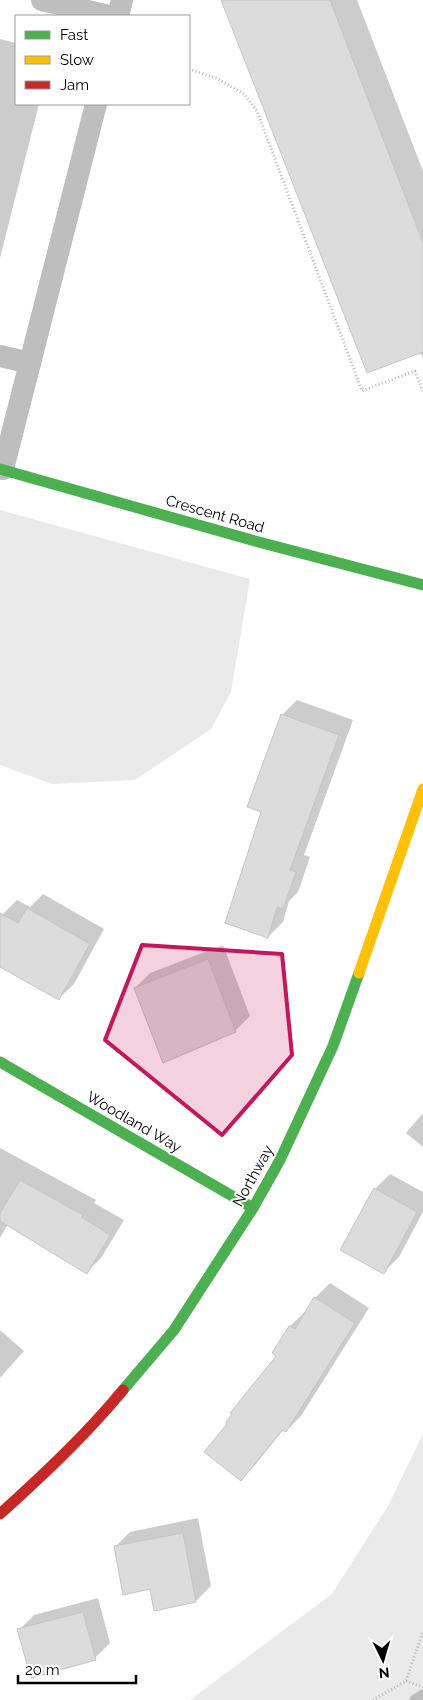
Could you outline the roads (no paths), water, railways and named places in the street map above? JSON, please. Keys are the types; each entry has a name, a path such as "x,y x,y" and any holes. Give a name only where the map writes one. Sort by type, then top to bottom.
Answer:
{"street":[{"name":"Crescent Road","path":"2,469 254,541 423,585"},
{"name":"Northway","path":"0,1514 48,1470 101,1417 174,1330 253,1208 280,1160 333,1046 423,789"},
{"name":"Woodland Way","path":"0,1062 253,1208"}],"lane":[{"path":"42,0 105,15"},
{"path":"118,15 122,0"},
{"path":"2,469 96,105"},
{"path":"0,356 30,363"}],"waterway":[{"path":"415,1700 423,1695"}]}
